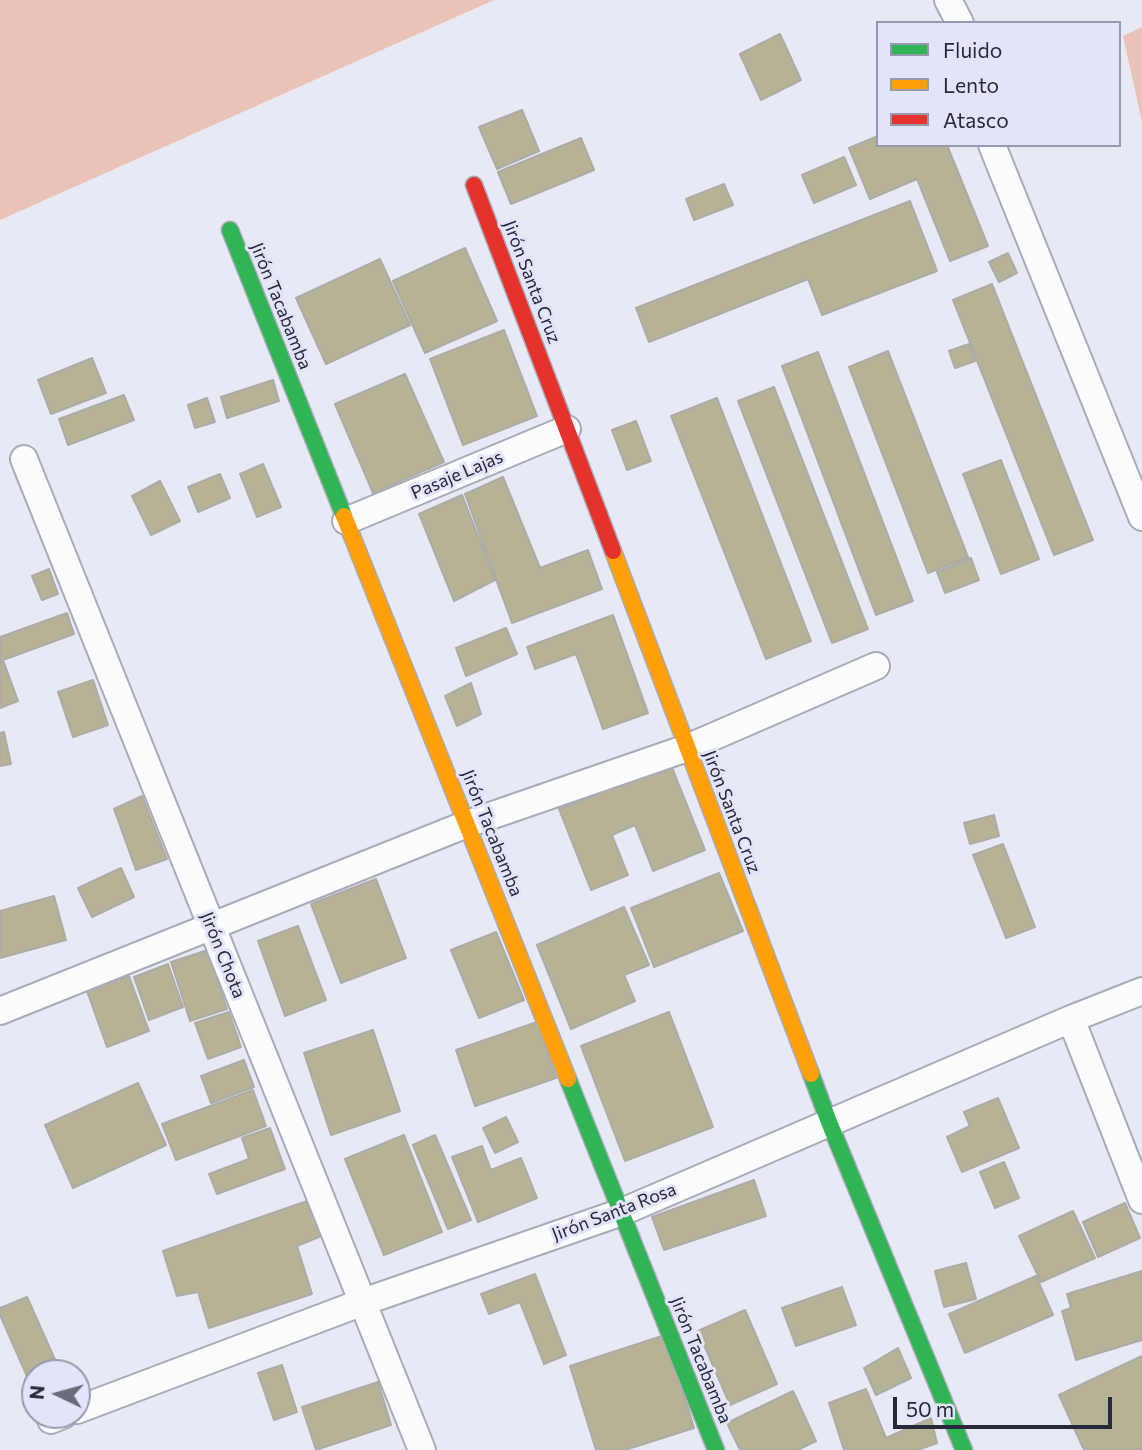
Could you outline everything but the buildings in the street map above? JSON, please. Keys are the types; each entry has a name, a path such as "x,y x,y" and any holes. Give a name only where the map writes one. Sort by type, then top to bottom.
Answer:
{"street":[{"path":"933,0 942,21"},
{"path":"948,0 959,21"},
{"path":"993,147 1142,517"},
{"path":"1013,147 1030,212 1142,510"},
{"name":"Jirón Santa Cruz","path":"474,185 829,1122 964,1450"},
{"name":"Jirón Tacabamba","path":"230,230 716,1450"},
{"name":"Pasaje Lajas","path":"346,521 567,429"},
{"name":"Jirón Chota","path":"24,459 422,1450"},
{"path":"0,1011 467,824 687,748 876,666"},
{"name":"Jirón Santa Rosa","path":"91,1405 363,1302 622,1212 1142,991"},
{"path":"1071,1019 1142,1200"}],"shaded area":[{"path":"0,0 494,0 0,220"},
{"path":"1142,27 1142,122 1123,36"}],"traffic: fast":[{"path":"230,230 344,516"},
{"path":"811,1074 964,1450"},
{"path":"568,1079 716,1450"}],"traffic: slow":[{"path":"344,516 568,1079"},
{"path":"613,551 811,1074"}],"traffic: jam":[{"path":"474,185 613,551"}]}
